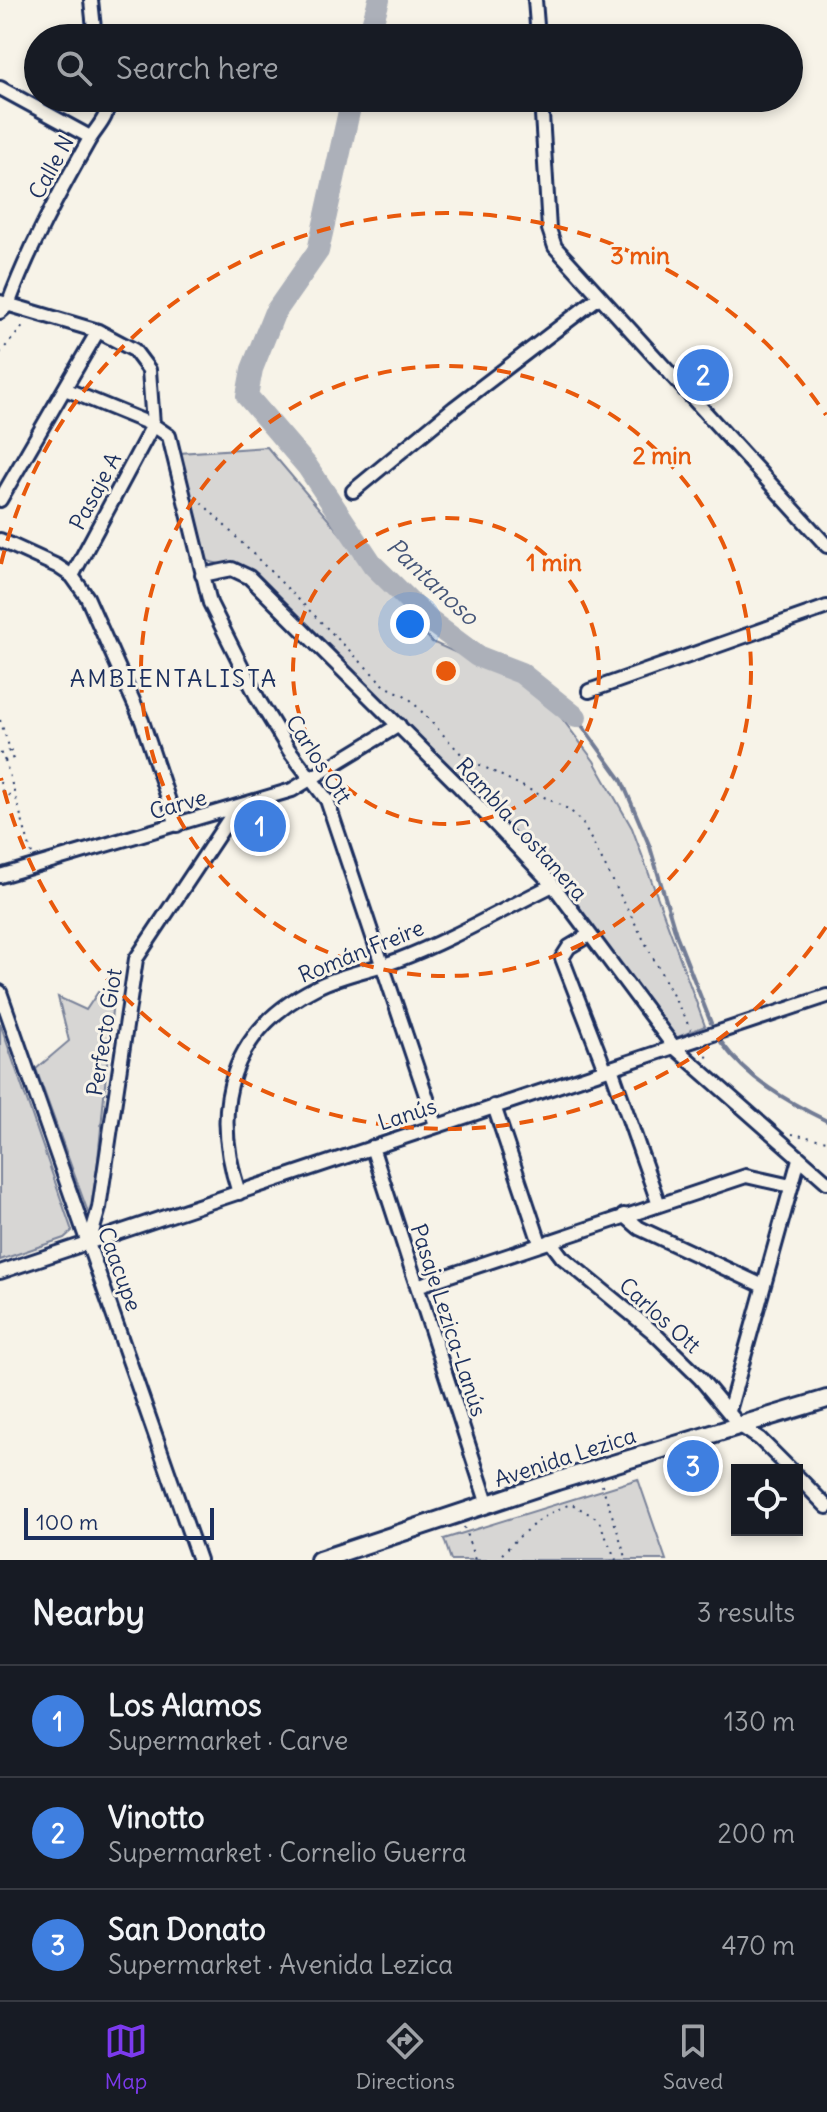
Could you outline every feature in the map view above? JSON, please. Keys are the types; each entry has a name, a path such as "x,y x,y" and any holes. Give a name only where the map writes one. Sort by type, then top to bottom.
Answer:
{"street":[{"path":"91,0 94,24"},
{"path":"535,0 537,24"},
{"path":"0,88 24,101"},
{"path":"44,112 90,137"},
{"name":"Calle N","path":"3,306 39,231 90,137 107,112"},
{"path":"542,112 549,229 555,247 827,546"},
{"path":"353,491 454,408 599,297"},
{"path":"3,306 98,331 134,350 145,362 153,396 153,425 65,389"},
{"path":"0,500 98,331"},
{"name":"Carlos Ott","path":"153,425 169,436 210,603 258,699 332,811 436,1125"},
{"name":"Pasaje A","path":"72,576 153,425"},
{"path":"0,540 40,556 72,576 103,629 142,721 177,825"},
{"name":"Rambla Costanera","path":"202,575 232,569 249,577 399,725 553,885 674,1047 827,1182"},
{"path":"589,691 827,607"},
{"name":"Carve","path":"0,876 292,790 399,725"},
{"name":"Perfecto Giot","path":"89,1243 99,1208 136,959 237,807"},
{"name":"Román Freire","path":"239,1193 230,1166 224,1118 235,1068 264,1026 291,1002 319,986 383,965 553,885"},
{"path":"589,935 569,947 562,958 608,1068 659,1205"},
{"name":"Caacupe","path":"0,992 199,1560"},
{"name":"Lanús","path":"0,1272 827,996"},
{"name":"Carlos Ott","path":"494,1106 545,1242 652,1331 734,1418 785,1464"},
{"name":"Pasaje Lezica-Lanús","path":"372,1147 488,1505"},
{"path":"734,1418 763,1286 799,1159"},
{"path":"417,1286 746,1176 791,1186"},
{"path":"624,1215 639,1228 763,1286"},
{"name":"Avenida Lezica","path":"319,1560 597,1468 734,1418 827,1399"},
{"path":"803,1482 827,1507"}],"path":[{"path":"0,353 33,312"},
{"path":"182,487 205,502 385,686 408,697 464,757 570,810 577,817 696,1040 717,1069"},
{"path":"0,720 13,758 0,761"},
{"path":"0,754 11,751"},
{"path":"5,760 35,866"},
{"path":"0,782 2,790 16,798"},
{"path":"792,1134 827,1141"},
{"path":"597,1468 627,1560"},
{"path":"497,1560 513,1542 548,1516 572,1504 598,1519 616,1560"},
{"path":"459,1514 475,1560"}],"shaded area":[{"path":"267,447 432,642 519,681 557,712 594,761 632,828 705,1026 673,1039 561,883 257,573 205,559 179,453"},
{"path":"98,992 113,999 94,1203 89,1215 36,1069 69,1041 58,997 86,1010"},
{"path":"0,1023 72,1231 64,1238 0,1260"},
{"path":"638,1479 666,1560 451,1560 444,1539"}],"waterway":[{"name":"Pantanoso","path":"372,24 379,0"},
{"name":"Pantanoso","path":"349,112 318,251 274,314 252,369 247,396 307,466 373,565 430,621 477,656 521,673 576,717"},
{"name":"Pantanoso","path":"576,717 622,781 650,847 676,934 711,1023"},
{"name":"Pantanoso","path":"721,1042 743,1067 769,1088 827,1121"}],"place":[{"name":"Vinotto","path":"703,375"},
{"name":"Los Alamos","path":"260,826"},
{"name":"San Donato","path":"693,1466"}],"district":[{"name":"AMBIENTALISTA","path":"174,678"}]}
